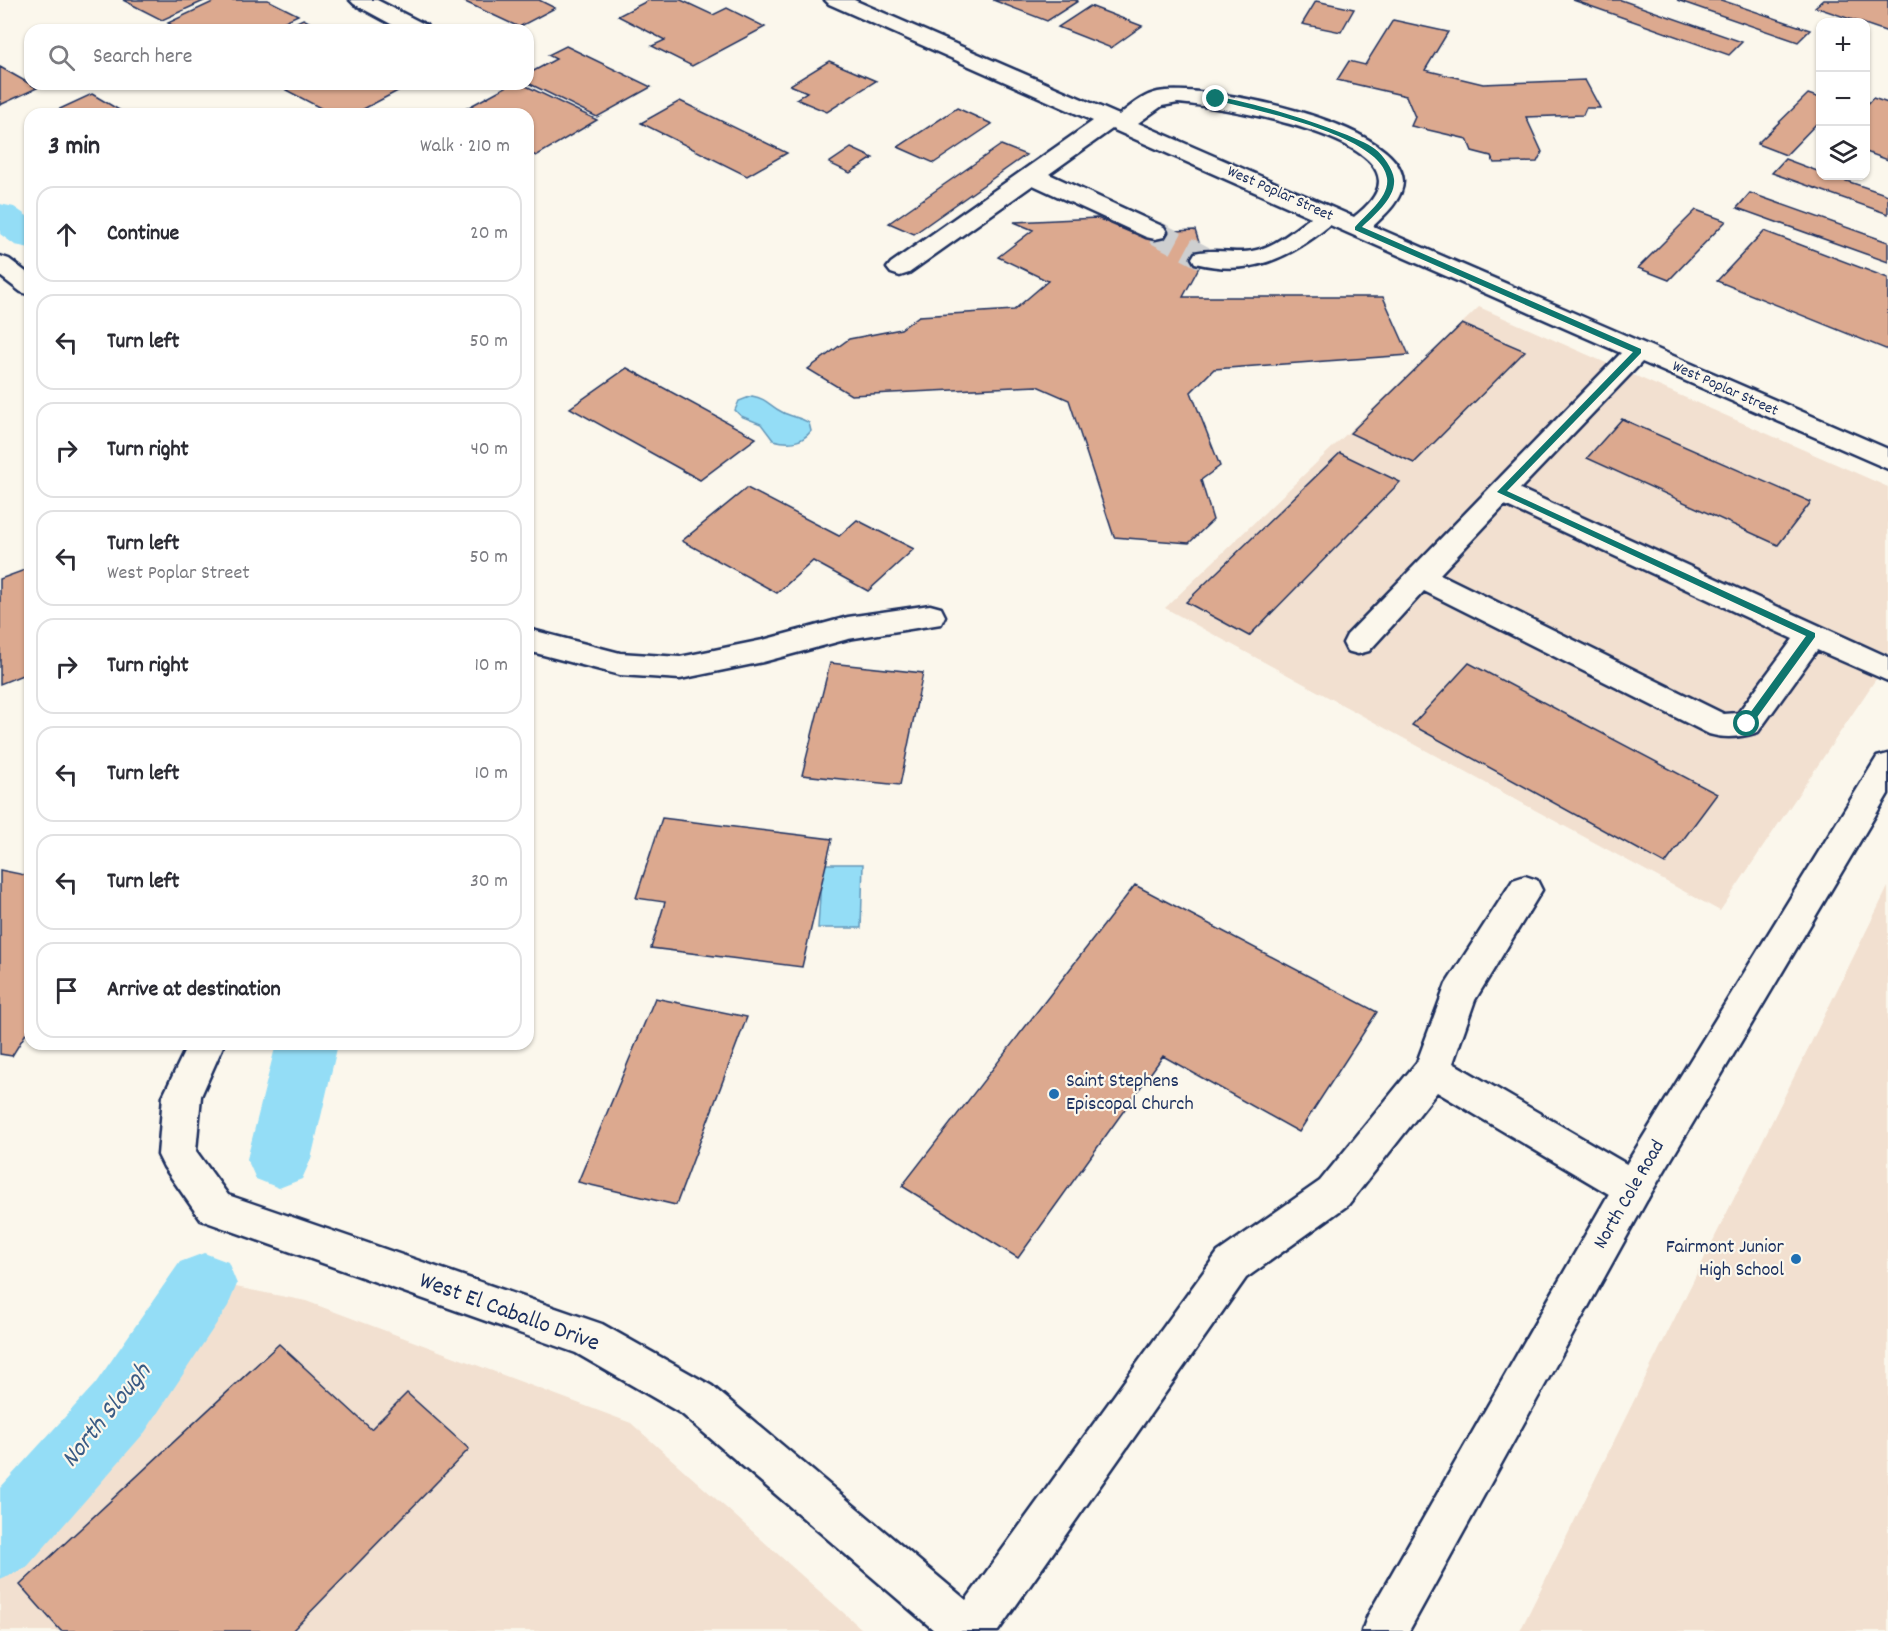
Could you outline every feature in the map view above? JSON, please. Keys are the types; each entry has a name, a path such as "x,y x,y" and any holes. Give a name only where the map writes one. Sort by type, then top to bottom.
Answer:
{"street":[{"path":"361,0 407,24"},
{"name":"West Poplar Street","path":"836,0 1888,460"},
{"path":"900,268 1031,175 1116,122 1158,99 1184,96 1247,105 1347,136 1373,150 1391,178 1390,187 1384,199 1358,228"},
{"path":"1031,175 1155,232"},
{"path":"1204,258 1251,259 1268,255 1286,247 1328,215"},
{"path":"0,264 24,282"},
{"path":"1358,643 1638,351"},
{"path":"1501,492 1888,670"},
{"path":"1421,577 1720,726 1747,724 1812,635"},
{"path":"534,641 620,664 680,668 763,651 848,628 930,616"},
{"name":"North Cole Road","path":"1384,1631 1633,1188 1888,766"},
{"path":"970,1631 1232,1265 1334,1193 1432,1070 1459,995 1525,890"},
{"name":"West El Caballo Drive","path":"203,1050 182,1096 177,1155 215,1208 588,1338 697,1400 970,1631"},
{"path":"1432,1070 1633,1188"}],"shaded area":[{"path":"1479,307 1888,487 1888,661 1720,911 1165,608"},
{"name":"Fairmont Junior High School","path":"1888,887 1888,1631 1520,1631"},
{"path":"221,1284 306,1301 631,1423 864,1631 0,1631 0,1525"}],"water":[{"path":"752,396 762,399 785,414 809,423 811,431 799,441 773,440 761,424 741,416 735,410 739,401"},
{"path":"822,864 863,864 861,928 818,928"}],"building":[{"path":"123,0 206,0 162,20"},
{"path":"217,0 268,0 298,15 279,24 168,23"},
{"path":"461,0 539,0 555,8 525,24 513,24"},
{"path":"649,0 681,0 713,15 727,8 765,27 692,66 652,46 665,40 618,16"},
{"path":"993,0 1077,0 1078,1 1047,21"},
{"path":"1573,0 1621,0 1742,42 1729,55"},
{"path":"1677,0 1721,0 1810,30 1798,42"},
{"path":"1823,0 1888,0 1888,32 1870,26 1870,18 1847,18 1815,7"},
{"path":"1316,1 1354,9 1341,32 1302,24"},
{"path":"1090,6 1142,26 1111,48 1058,27"},
{"path":"303,19 313,24 293,24"},
{"path":"1393,20 1448,32 1425,70 1483,84 1585,80 1600,108 1586,108 1583,115 1526,117 1542,152 1537,162 1494,163 1491,156 1472,151 1467,139 1411,126 1415,117 1406,96 1337,80 1349,61 1365,65"},
{"path":"566,46 651,87 597,117 534,86 534,71 556,59 548,55"},
{"path":"829,61 876,81 827,112 796,99 807,92 790,85"},
{"path":"0,67 24,81 24,90 33,90 0,105"},
{"path":"286,90 400,90 365,108 320,108"},
{"path":"500,90 534,90 597,120 536,156 534,155 534,108 467,108"},
{"path":"92,94 116,108 62,108"},
{"path":"1808,94 1816,97 1816,124 1786,155 1757,144"},
{"path":"1873,98 1888,103 1888,160 1870,153 1870,101"},
{"path":"680,101 787,153 747,176 641,123"},
{"path":"957,108 992,124 934,163 898,147"},
{"path":"1001,145 1026,155 914,234 889,223"},
{"path":"851,148 873,158 850,173 829,163"},
{"path":"1785,159 1816,171 1816,180 1844,180 1888,195 1888,214 1772,173"},
{"path":"1750,193 1888,242 1888,262 1737,208"},
{"path":"1696,210 1726,221 1669,280 1638,268"},
{"path":"1097,218 1132,233 1195,230 1204,258 1183,297 1383,297 1409,355 1214,369 1191,392 1220,466 1201,480 1213,520 1189,543 1114,537 1069,400 1037,386 851,395 808,369 849,339 901,329 919,316 1014,310 1048,281 998,257 1033,230 1014,222"},
{"path":"1764,231 1888,278 1888,350 1717,281"},
{"path":"1462,324 1525,351 1414,463 1350,433"},
{"path":"627,368 756,438 700,480 570,408"},
{"path":"1622,419 1811,502 1778,545 1587,458"},
{"path":"1340,453 1400,482 1249,636 1186,602"},
{"path":"747,488 839,536 857,520 914,549 868,591 813,561 777,593 682,541"},
{"path":"24,570 24,674 0,684 0,579"},
{"path":"830,663 923,673 900,785 802,775"},
{"path":"1469,663 1717,794 1665,864 1412,725"},
{"path":"662,818 832,839 802,967 651,948 665,902 636,898"},
{"path":"0,870 24,875 24,1037 12,1056 0,1054"},
{"name":"Saint Stephens Episcopal Church","path":"1135,885 1377,1012 1299,1132 1163,1056 1018,1258 902,1186"},
{"path":"655,998 747,1017 676,1205 578,1182"},
{"path":"279,1344 371,1429 407,1393 469,1449 292,1631 61,1631 20,1585"}],"waterway":[{"name":"North Slough","path":"0,216 24,232"},
{"name":"North Slough","path":"279,1159 306,1050"},
{"name":"North Slough","path":"0,1542 120,1408 204,1284"}],"tunnel":[{"path":"1155,232 1204,258"}],"place":[{"name":"Saint Stephens Episcopal Church","path":"1054,1094"},
{"name":"Fairmont Junior High School","path":"1796,1259"}],"route":[{"path":"1216,99 1247,105 1347,136 1373,150 1391,178 1390,187 1384,199 1358,228 1638,351 1501,492 1812,635 1747,724"}]}
